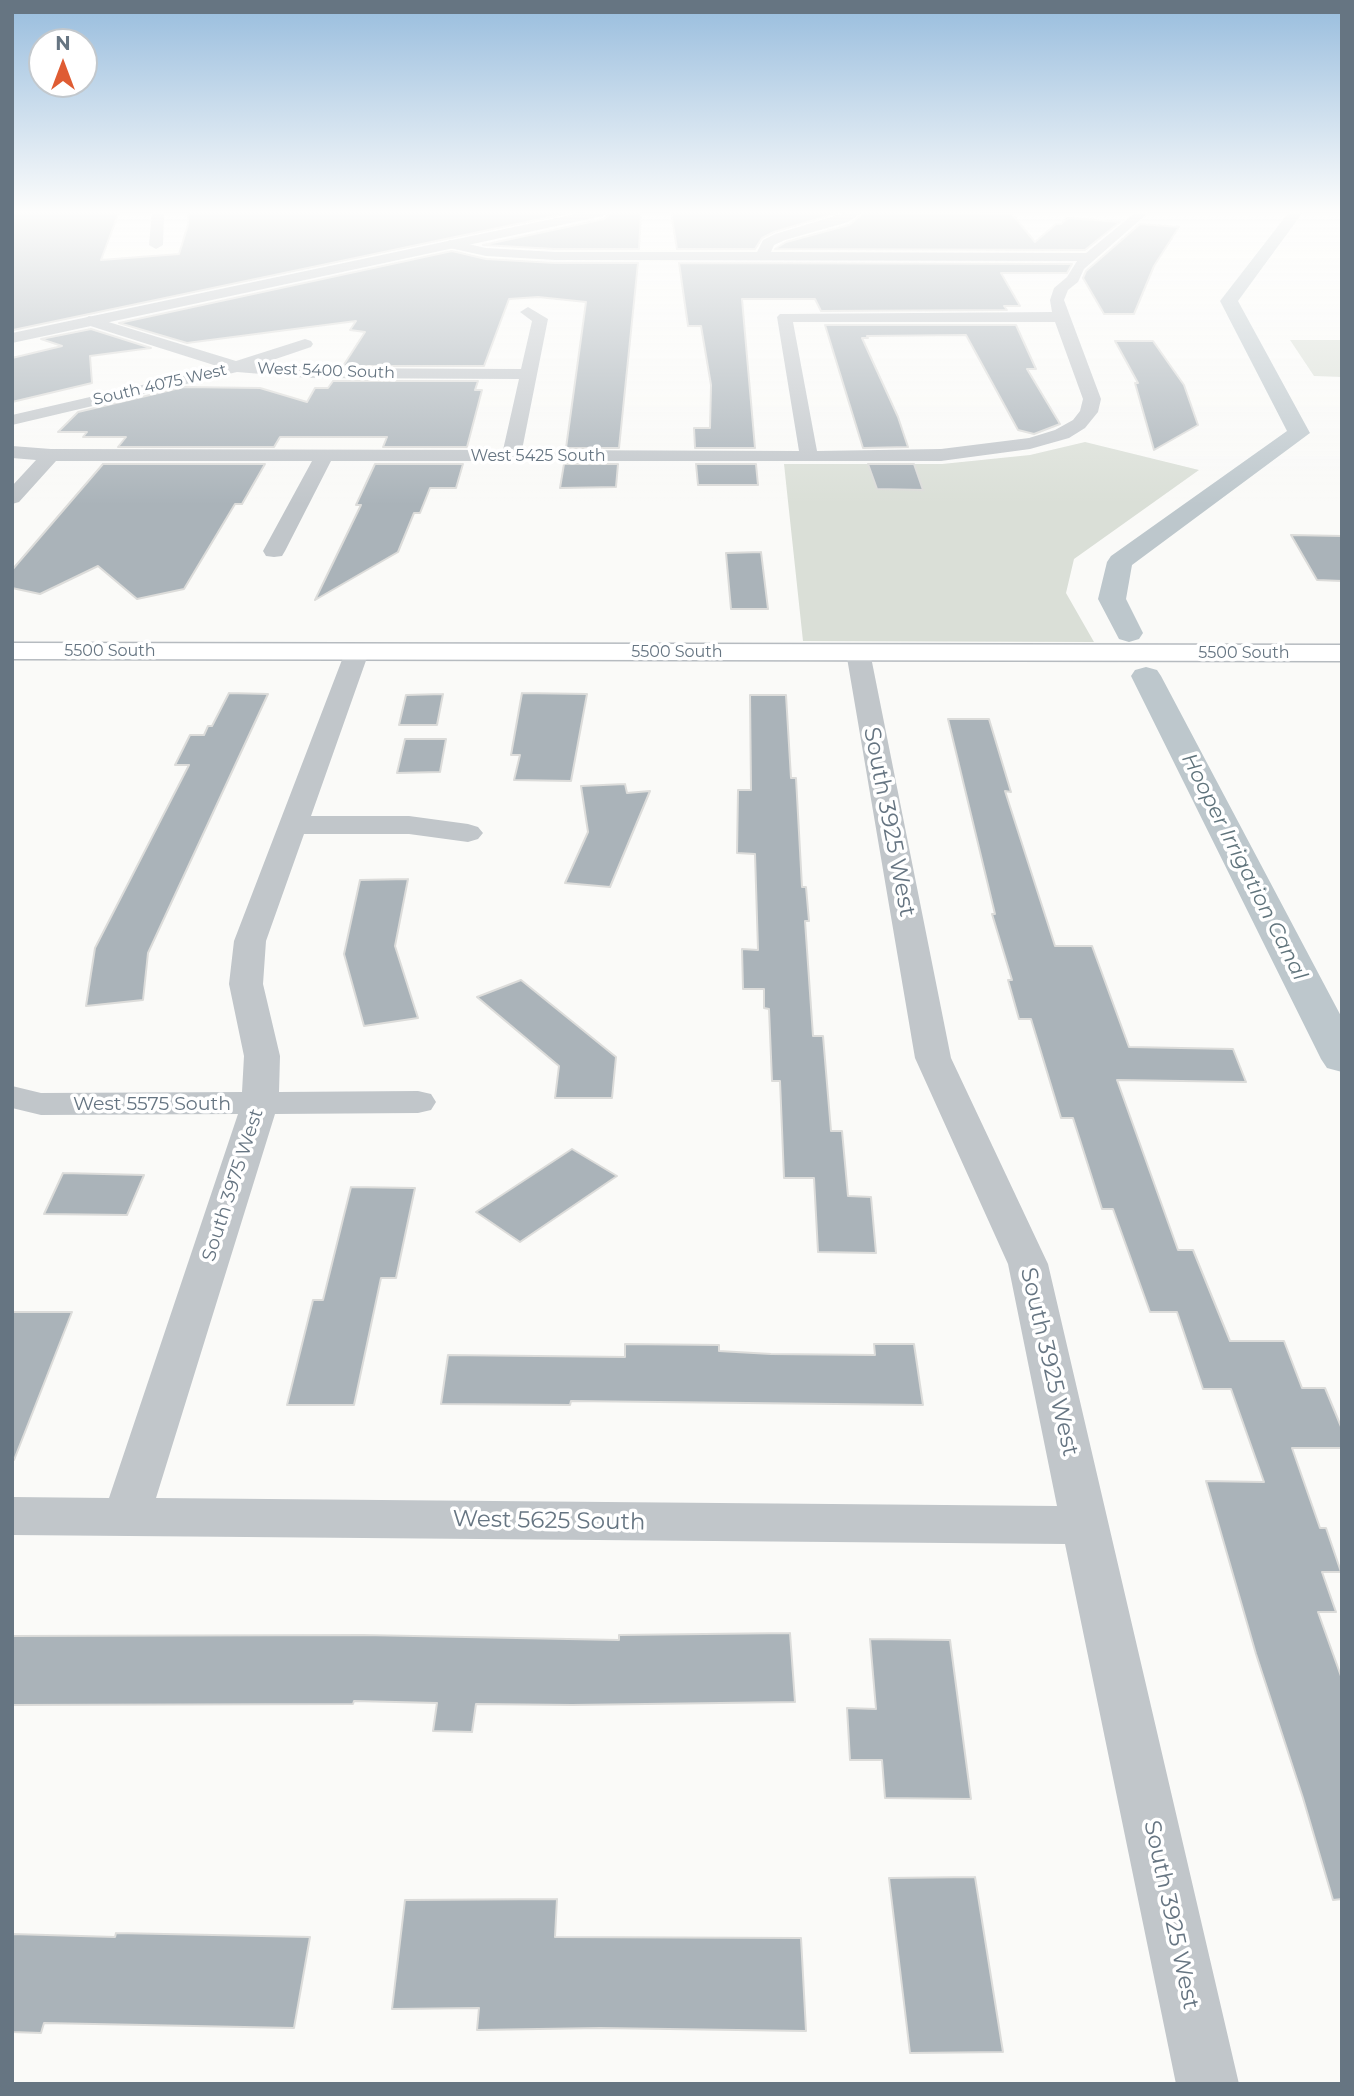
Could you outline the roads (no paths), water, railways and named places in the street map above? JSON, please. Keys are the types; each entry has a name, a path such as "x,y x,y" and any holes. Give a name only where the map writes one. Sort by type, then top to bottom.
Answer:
{"main road":[{"name":"5500 South","path":"12,651 1342,653"}],"street":[{"path":"12,338 141,310"},
{"path":"809,457 785,317 1062,317 1060,310"},
{"path":"511,456 540,319 528,312"},
{"name":"West 5425 South","path":"12,452 51,455 809,457 941,456 989,451 1062,434 1079,424 1090,412 1092,399 1062,317"},
{"name":"West 5400 South","path":"89,321 238,367 310,373 529,373"},
{"name":"South 4075 West","path":"12,420 238,367 305,344"},
{"path":"12,498 51,455"},
{"path":"274,551 325,455"},
{"name":"South 3975 West","path":"125,1517 260,1103 262,1056 246,984 250,941 357,652"},
{"name":"South 3925 West","path":"858,652 933,1058 1028,1264 1209,2084"},
{"path":"293,825 409,825 468,834"},
{"name":"West 5575 South","path":"12,1097 41,1104 418,1102"},
{"name":"West 5625 South","path":"12,1516 1086,1525"}],"waterway":[{"name":"Hooper Irrigation Canal","path":"1129,633 1112,599 1120,562 1299,433 1234,310"},
{"name":"Hooper Irrigation Canal","path":"1146,676 1342,1059"}]}
